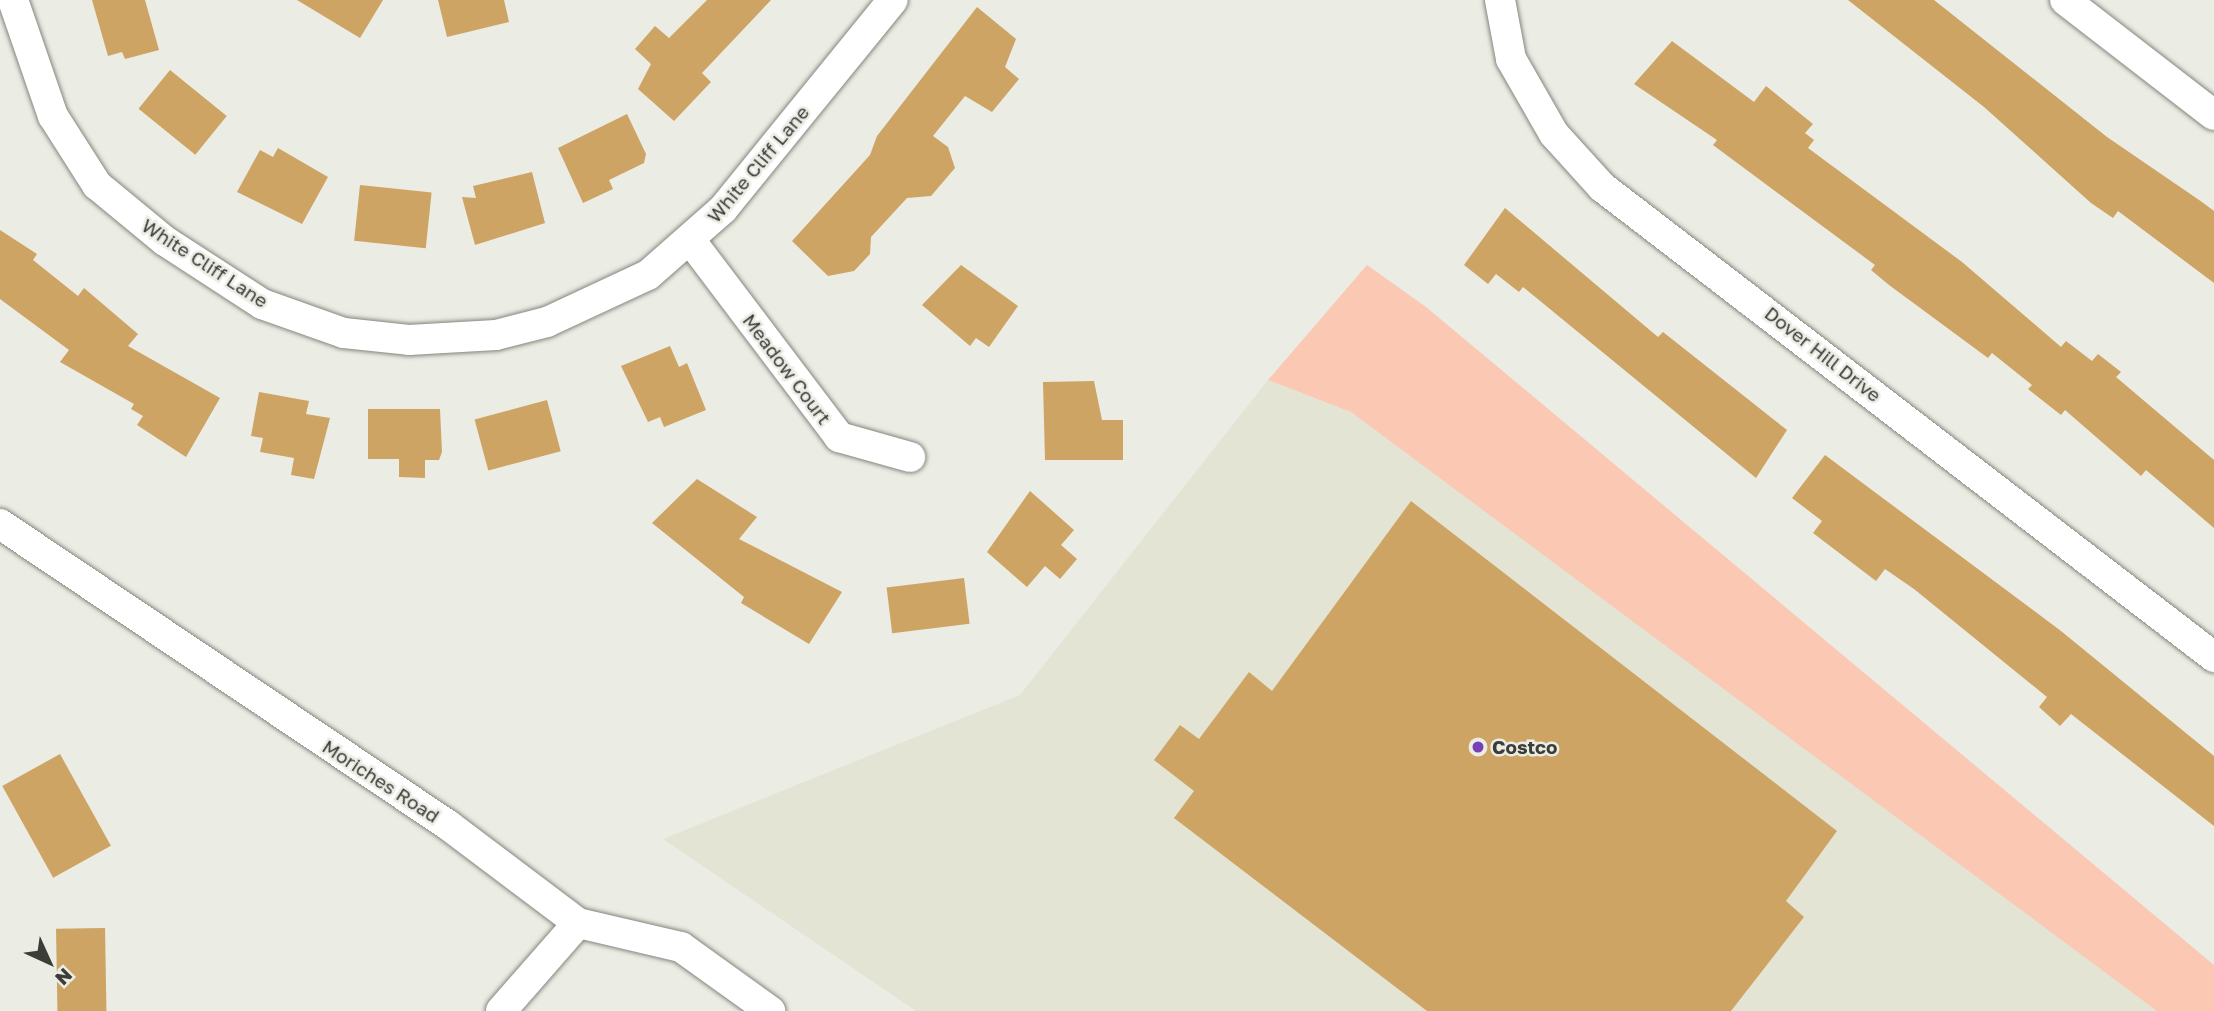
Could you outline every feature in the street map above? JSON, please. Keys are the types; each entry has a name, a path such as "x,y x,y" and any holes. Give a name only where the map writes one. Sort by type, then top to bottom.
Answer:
{"street":[{"name":"White Cliff Lane","path":"13,0 53,116 97,185 165,242 262,304 344,333 409,340 496,335 606,298 691,241 893,0"},
{"name":"Dover Hill Drive","path":"1500,0 1511,59 1554,134 1602,187 2214,657"},
{"path":"2065,0 2214,115"},
{"name":"Meadow Court","path":"691,241 839,437 910,457"},
{"name":"Moriches Road","path":"0,524 448,825 578,923 681,947 770,1011"},
{"path":"501,1011 578,923"}],"shaded area":[{"path":"1367,265 1426,307 2214,965 2214,1011 2157,1011 1351,412 1268,380"},
{"path":"1268,380 1351,412 2162,1011 916,1011 663,839 1020,695"}],"building":[{"path":"92,0 145,0 159,50 125,59 122,52 108,56"},
{"path":"297,0 383,0 360,38"},
{"path":"438,0 504,0 509,22 447,37"},
{"path":"707,0 771,0 702,73 711,82 674,121 638,89 651,64 635,49 655,26 669,38"},
{"path":"1848,0 1934,0 2107,137 2214,211 2214,283 2118,211 2113,218 2091,203 1984,107"},
{"path":"977,7 1016,39 1005,67 1019,79 992,112 965,96 933,136 948,147 955,168 931,196 907,198 871,237 870,254 854,271 828,276 792,241 870,155 877,136"},
{"path":"1672,41 1754,102 1766,86 1813,124 1805,133 1814,140 1808,148 1962,262 2061,347 2066,341 2092,361 2098,354 2121,372 2116,377 2214,460 2214,528 2146,470 2141,476 2065,410 2061,415 2028,389 2032,385 1992,353 1988,358 1889,285 1871,270 1875,265 1713,145 1717,140 1634,84"},
{"path":"170,70 227,116 195,155 139,109"},
{"path":"627,114 646,154 644,163 609,180 613,189 583,203 558,148"},
{"path":"278,148 328,177 302,224 237,192 260,150 273,157"},
{"path":"532,172 545,223 475,245 462,197 476,198 473,186"},
{"path":"360,185 432,193 426,248 354,241"},
{"path":"1505,208 1658,337 1663,332 1787,430 1756,478 1523,287 1519,292 1496,274 1488,284 1464,265"},
{"path":"0,230 37,254 33,260 78,296 84,288 138,334 128,346 220,398 186,457 137,425 143,416 131,409 134,404 60,362 69,350 0,299"},
{"path":"961,265 1018,306 989,347 976,338 970,346 922,305"},
{"path":"670,346 679,367 687,363 706,410 664,427 660,417 648,422 621,366"},
{"path":"1094,381 1102,420 1123,420 1123,460 1045,460 1043,382"},
{"path":"259,392 309,401 306,414 330,418 314,479 291,475 294,458 260,452 263,438 251,436"},
{"path":"547,400 561,451 488,471 475,419"},
{"path":"368,409 440,409 442,452 439,460 425,460 425,478 399,477 399,459 368,459"},
{"path":"1825,455 2061,631 2214,756 2214,826 2071,714 2060,726 2039,707 2047,697 1914,589 1885,569 1876,581 1813,533 1822,521 1792,498"},
{"path":"697,479 757,517 739,539 842,592 809,644 741,603 744,597 652,523"},
{"path":"1030,491 1074,530 1061,545 1077,559 1060,579 1045,566 1027,587 987,552"},
{"name":"Costco","path":"1411,501 1837,831 1786,901 1804,917 1731,1011 1427,1011 1174,818 1194,791 1154,760 1180,725 1199,739 1249,672 1272,691"},
{"path":"964,578 970,624 892,633 887,588"},
{"path":"60,754 111,846 53,878 2,786"},
{"path":"105,928 106,1011 57,1011 56,929"}],"place":[{"name":"Costco","path":"1478,747"}]}
